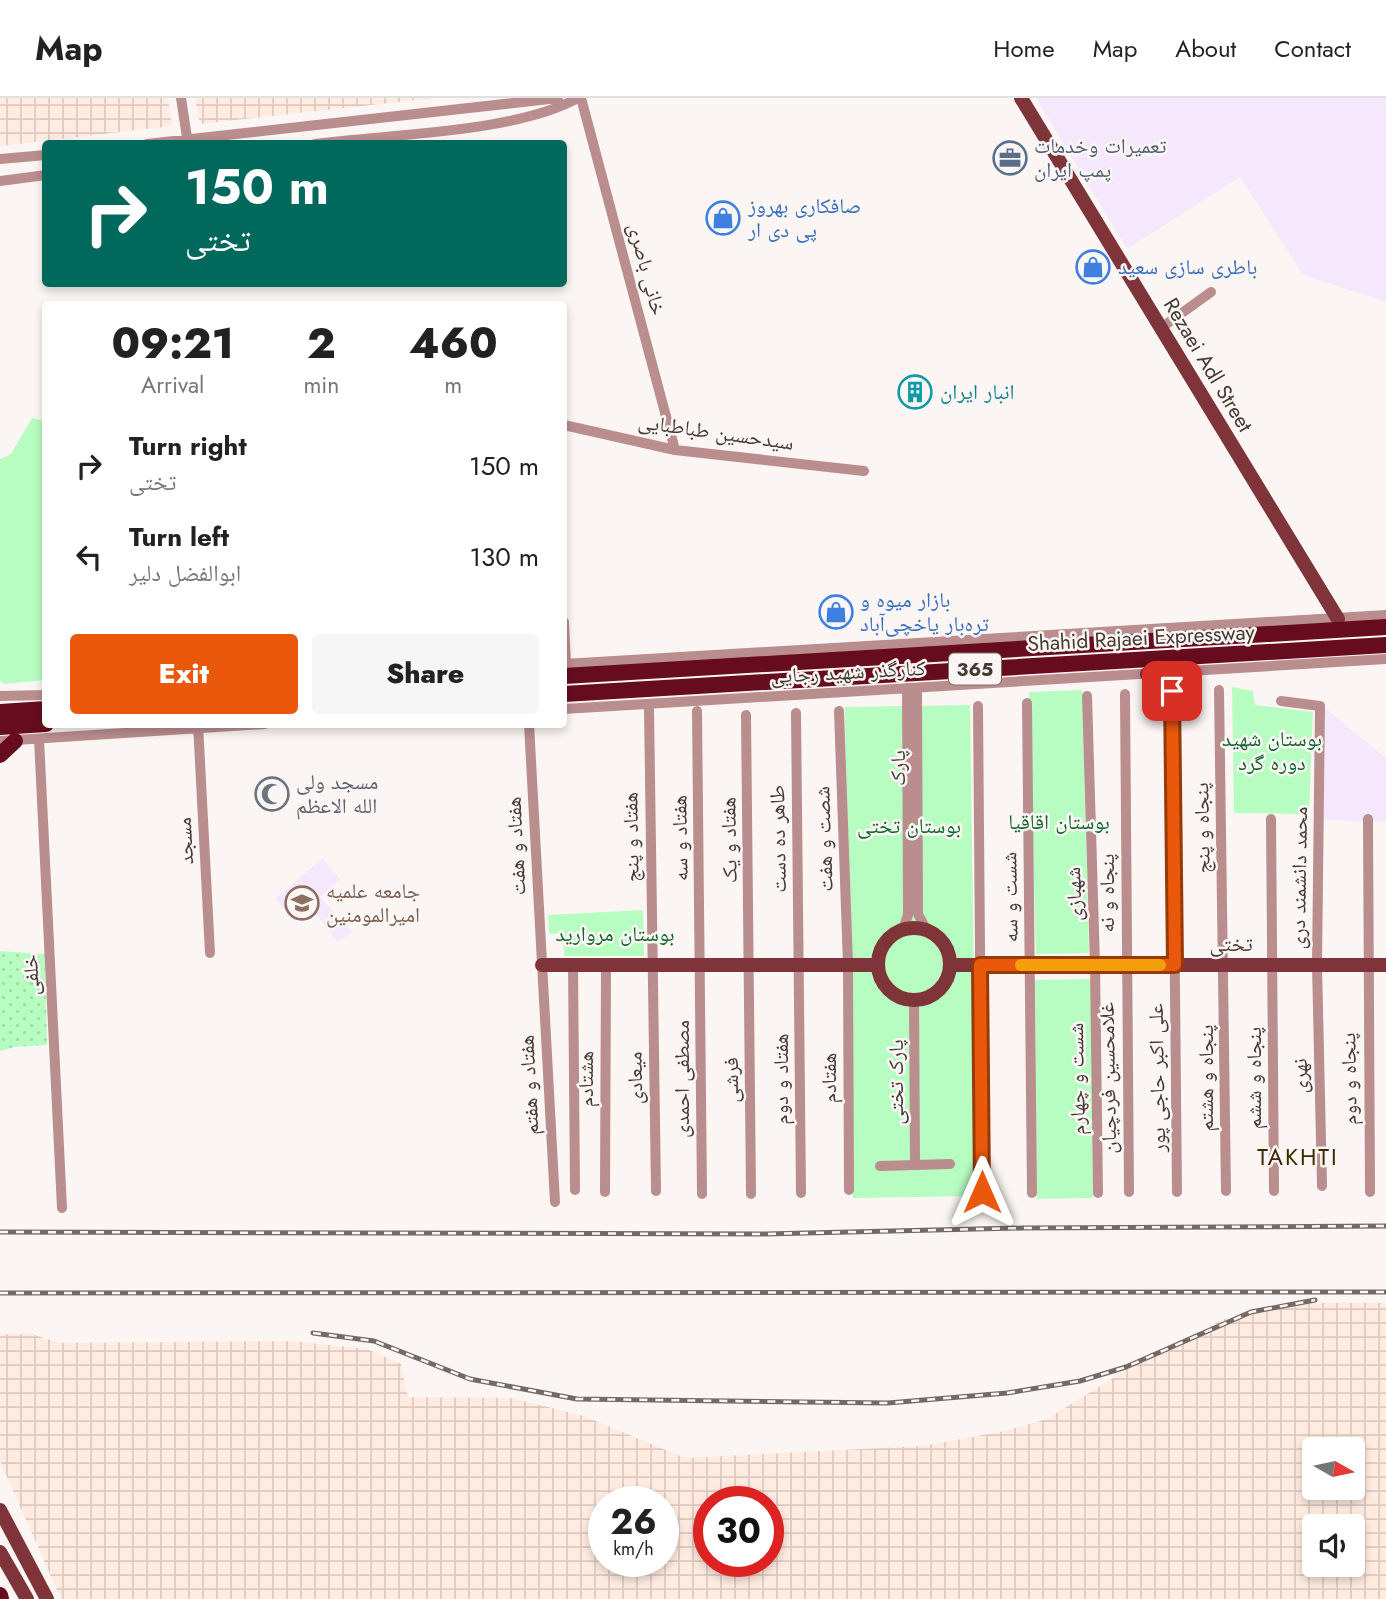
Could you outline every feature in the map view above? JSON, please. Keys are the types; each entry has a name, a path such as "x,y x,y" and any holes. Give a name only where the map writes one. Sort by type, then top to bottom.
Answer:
{"highway":[{"name":"Shahid Rajaei Expressway","path":"567,668 1386,627"},
{"name":"Shahid Rajaei Expressway","path":"567,694 1386,645"},
{"path":"1,711 42,709"},
{"path":"1,711 42,732"},
{"path":"0,755 7,741"}],"main road":[{"name":"Rezaei Adl Street","path":"1021,98 1338,618"},
{"path":"1147,674 1190,656"},
{"path":"903,929 926,929 944,943 951,965 944,986 925,999 914,1001 893,994 885,986 877,965 884,943 903,929"},
{"path":"542,965 877,965"},
{"name":"تختی","path":"951,965 1386,965"},
{"path":"0,1510 47,1599"},
{"path":"0,1552 27,1599"}],"street":[{"path":"181,98 188,140"},
{"path":"197,140 558,98"},
{"path":"348,140 484,124 554,111 580,98"},
{"name":"خانی باصری","path":"580,98 675,450"},
{"path":"0,159 42,155"},
{"path":"0,181 42,176"},
{"path":"1161,328 1211,292"},
{"name":"سیدحسین طباطبایی","path":"567,426 675,450 864,471"},
{"name":"کنارگذر شهید رجایی","path":"567,668 1386,615"},
{"name":"کنارگذر شهید رجایی","path":"567,709 912,691 1386,659"},
{"name":"پنجاه و پنج","path":"1219,690 1224,965"},
{"name":"پارک","path":"912,691 913,870 918,914 926,929"},
{"name":"علی اکبر حاجی پور","path":"1172,691 1177,1192"},
{"name":"پنجاه و نه","path":"1125,694 1126,965"},
{"path":"1,711 42,696"},
{"name":"شهبازی","path":"1087,696 1095,965"},
{"name":"محمد دانشمند دری","path":"1281,701 1320,706 1317,965"},
{"name":"شست و سه","path":"1027,703 1032,1193"},
{"path":"978,706 982,1192"},
{"name":"هفتاد و پنج","path":"649,708 652,965"},
{"name":"هفتاد و سه","path":"697,711 701,965"},
{"name":"شصت و هفت","path":"839,711 848,965"},
{"name":"طاهر ده دست","path":"796,713 799,965"},
{"name":"هفتاد و یک","path":"746,715 750,965"},
{"path":"7,741 42,732 146,728"},
{"name":"مسجد","path":"198,728 210,953"},
{"name":"هفتاد و هفت","path":"529,728 542,965"},
{"name":"خلفی","path":"42,732 62,1208"},
{"name":"پنجاه و دوم","path":"1368,818 1370,1192"},
{"name":"پنجاه و ششم","path":"1271,819 1274,1191"},
{"name":"پارک","path":"903,929 908,915 913,870"},
{"name":"هفتاد و هفتم","path":"542,965 555,1202"},
{"path":"573,965 575,1191"},
{"name":"هشتادم","path":"605,1192 606,965"},
{"name":"میعادی","path":"652,965 656,1191"},
{"name":"مصطفی احمدی","path":"701,965 702,1194"},
{"name":"فرشی","path":"750,965 751,1194"},
{"name":"هفتاد و دوم","path":"799,965 801,1194"},
{"name":"هفتادم","path":"848,965 849,1190"},
{"name":"شست و چهارم","path":"1095,965 1098,1193"},
{"name":"غلامحسین فردچیان","path":"1126,965 1129,1192"},
{"name":"پنجاه و هشتم","path":"1224,965 1226,1191"},
{"name":"نهری","path":"1317,965 1322,1186"},
{"name":"پارک تختی","path":"914,1001 915,1163"},
{"path":"880,1166 950,1164"}],"shaded area":[{"path":"0,98 168,98 172,126 0,146"},
{"path":"195,98 434,98 200,124"},
{"path":"1036,98 1386,98 1386,302 1303,275 1240,177 1127,249"},
{"path":"1325,708 1386,758 1386,822 1324,820"},
{"name":"جامعه علمیه امیرالمومنین","path":"322,858 340,879 320,897 352,932 338,942 311,908 294,921 275,899"},
{"path":"1313,1303 1386,1303 1386,1599 61,1599 0,1461 0,1334 32,1334 59,1343 292,1341 367,1349 401,1364 408,1397 512,1398 584,1416 685,1458 923,1446 1005,1431 1047,1419 1142,1360 1224,1319"}],"green space":[{"path":"32,418 42,420 42,680 4,684 0,680 0,459 11,454"},
{"name":"بوستان شهید دوره گرد","path":"1232,687 1253,691 1255,705 1313,712 1309,814 1234,813"},
{"name":"بوستان اقاقیا","path":"1082,690 1089,953 1036,954 1029,692"},
{"name":"بوستان تختی","path":"970,705 977,1196 853,1198 845,707"},
{"name":"بوستان مروارید","path":"643,910 644,956 564,956 563,933 549,934 548,915"},
{"path":"0,951 45,954 47,1045 14,1047 0,1051"},
{"path":"1091,979 1093,1198 1037,1199 1035,980"}],"railway":[{"path":"0,1232 765,1234 1023,1228 1386,1226"},
{"path":"0,1293 1386,1292"},
{"path":"313,1333 374,1341 470,1379 577,1399 888,1403 1007,1393 1080,1381 1126,1367 1251,1312 1315,1300"}],"slow traffic":[{"path":"1021,965 1160,965"}],"place":[{"name":"تعمیرات وخدمات پمپ ایران","path":"1010,158"},
{"name":"صافکاری بهروز پی دی ار","path":"723,218"},
{"name":"باطری سازی سعید","path":"1093,267"},
{"name":"انبار ایران","path":"915,392"},
{"name":"بازار میوه و تره‌بار یاخچی‌آباد","path":"836,612"},
{"name":"مسجد ولی الله الاعظم","path":"272,794"},
{"name":"جامعه علمیه امیرالمومنین","path":"302,903"}],"district":[{"name":"TAKHTI","path":"1298,1157"}],"route":[{"path":"982,1192 980,965 1175,965 1172,691"}]}
